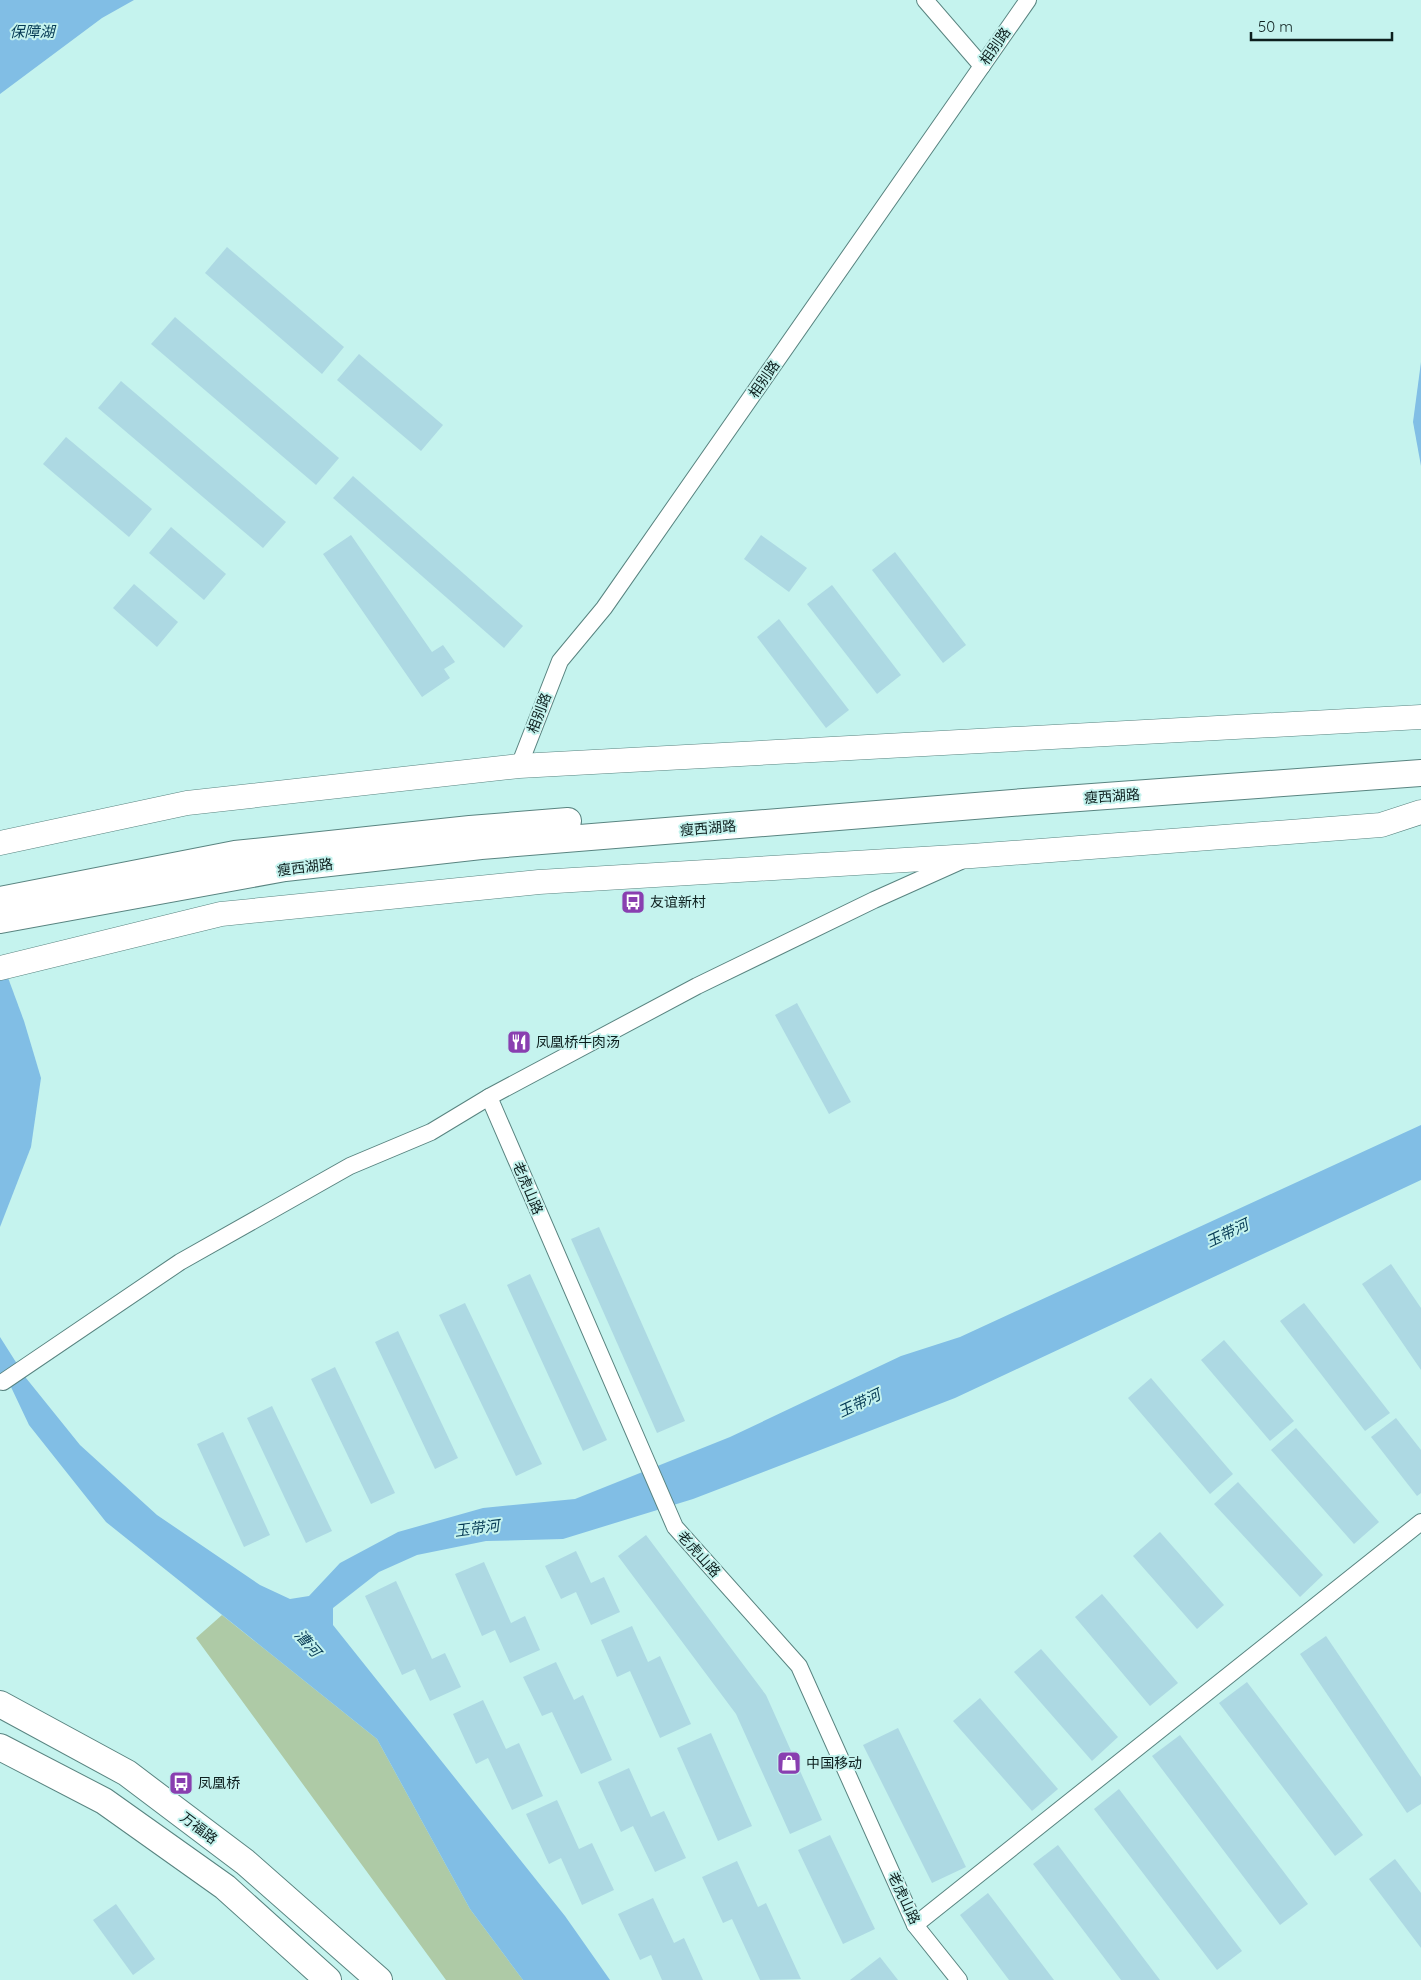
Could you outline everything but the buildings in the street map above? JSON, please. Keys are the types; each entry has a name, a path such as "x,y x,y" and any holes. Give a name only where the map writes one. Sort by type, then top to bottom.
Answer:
{"main road":[{"name":"瘦西湖路","path":"8,908 235,854 470,829 1040,784 1421,757"},
{"name":"瘦西湖路","path":"8,908 285,868 481,846 1015,803 1421,773"},
{"name":"万福路","path":"0,1704 127,1773 244,1862 379,1980"},
{"path":"0,1747 112,1807 225,1887 328,1980"}],"street":[{"path":"925,0 982,66"},
{"name":"相别路","path":"519,766 560,662 610,600 1028,0"},
{"path":"0,843 187,803 519,766 1421,717"},
{"path":"0,968 221,914 539,882 972,856 1381,825 1421,812"},
{"path":"3,1382 180,1262 350,1166 431,1132 489,1097 697,986 874,900 972,856"},
{"name":"老虎山路","path":"489,1097 675,1527 799,1666 915,1925 959,1980"},
{"path":"915,1925 1421,1522"}],"green space":[{"path":"222,1615 377,1739 470,1909 523,1980 446,1980 196,1638"}],"water":[{"name":"保障湖","path":"0,0 134,0 102,18 0,94"},
{"path":"1421,362 1421,466 1413,422"},
{"path":"0,956 24,1021 41,1078 31,1147 0,1227"},
{"path":"1421,1125 1421,1180 955,1398 693,1499 563,1539 486,1541 417,1555 379,1572 333,1608 333,1625 565,1916 610,1980 523,1980 470,1909 377,1739 106,1522 29,1425 11,1387 0,1374 0,1337 26,1378 80,1445 157,1515 260,1585 290,1599 309,1596 340,1563 398,1532 483,1508 575,1499 730,1437 901,1356 960,1337"}],"place":[{"name":"友谊新村","path":"633,902"},
{"name":"凤凰桥牛肉汤","path":"519,1042"},
{"name":"中国移动","path":"789,1763"},
{"name":"凤凰桥","path":"181,1783"}],"water label":[{"name":"玉带河","path":"1227,1233"},
{"name":"玉带河","path":"859,1403"},
{"name":"玉带河","path":"477,1528"},
{"name":"漕河","path":"308,1643"}]}
